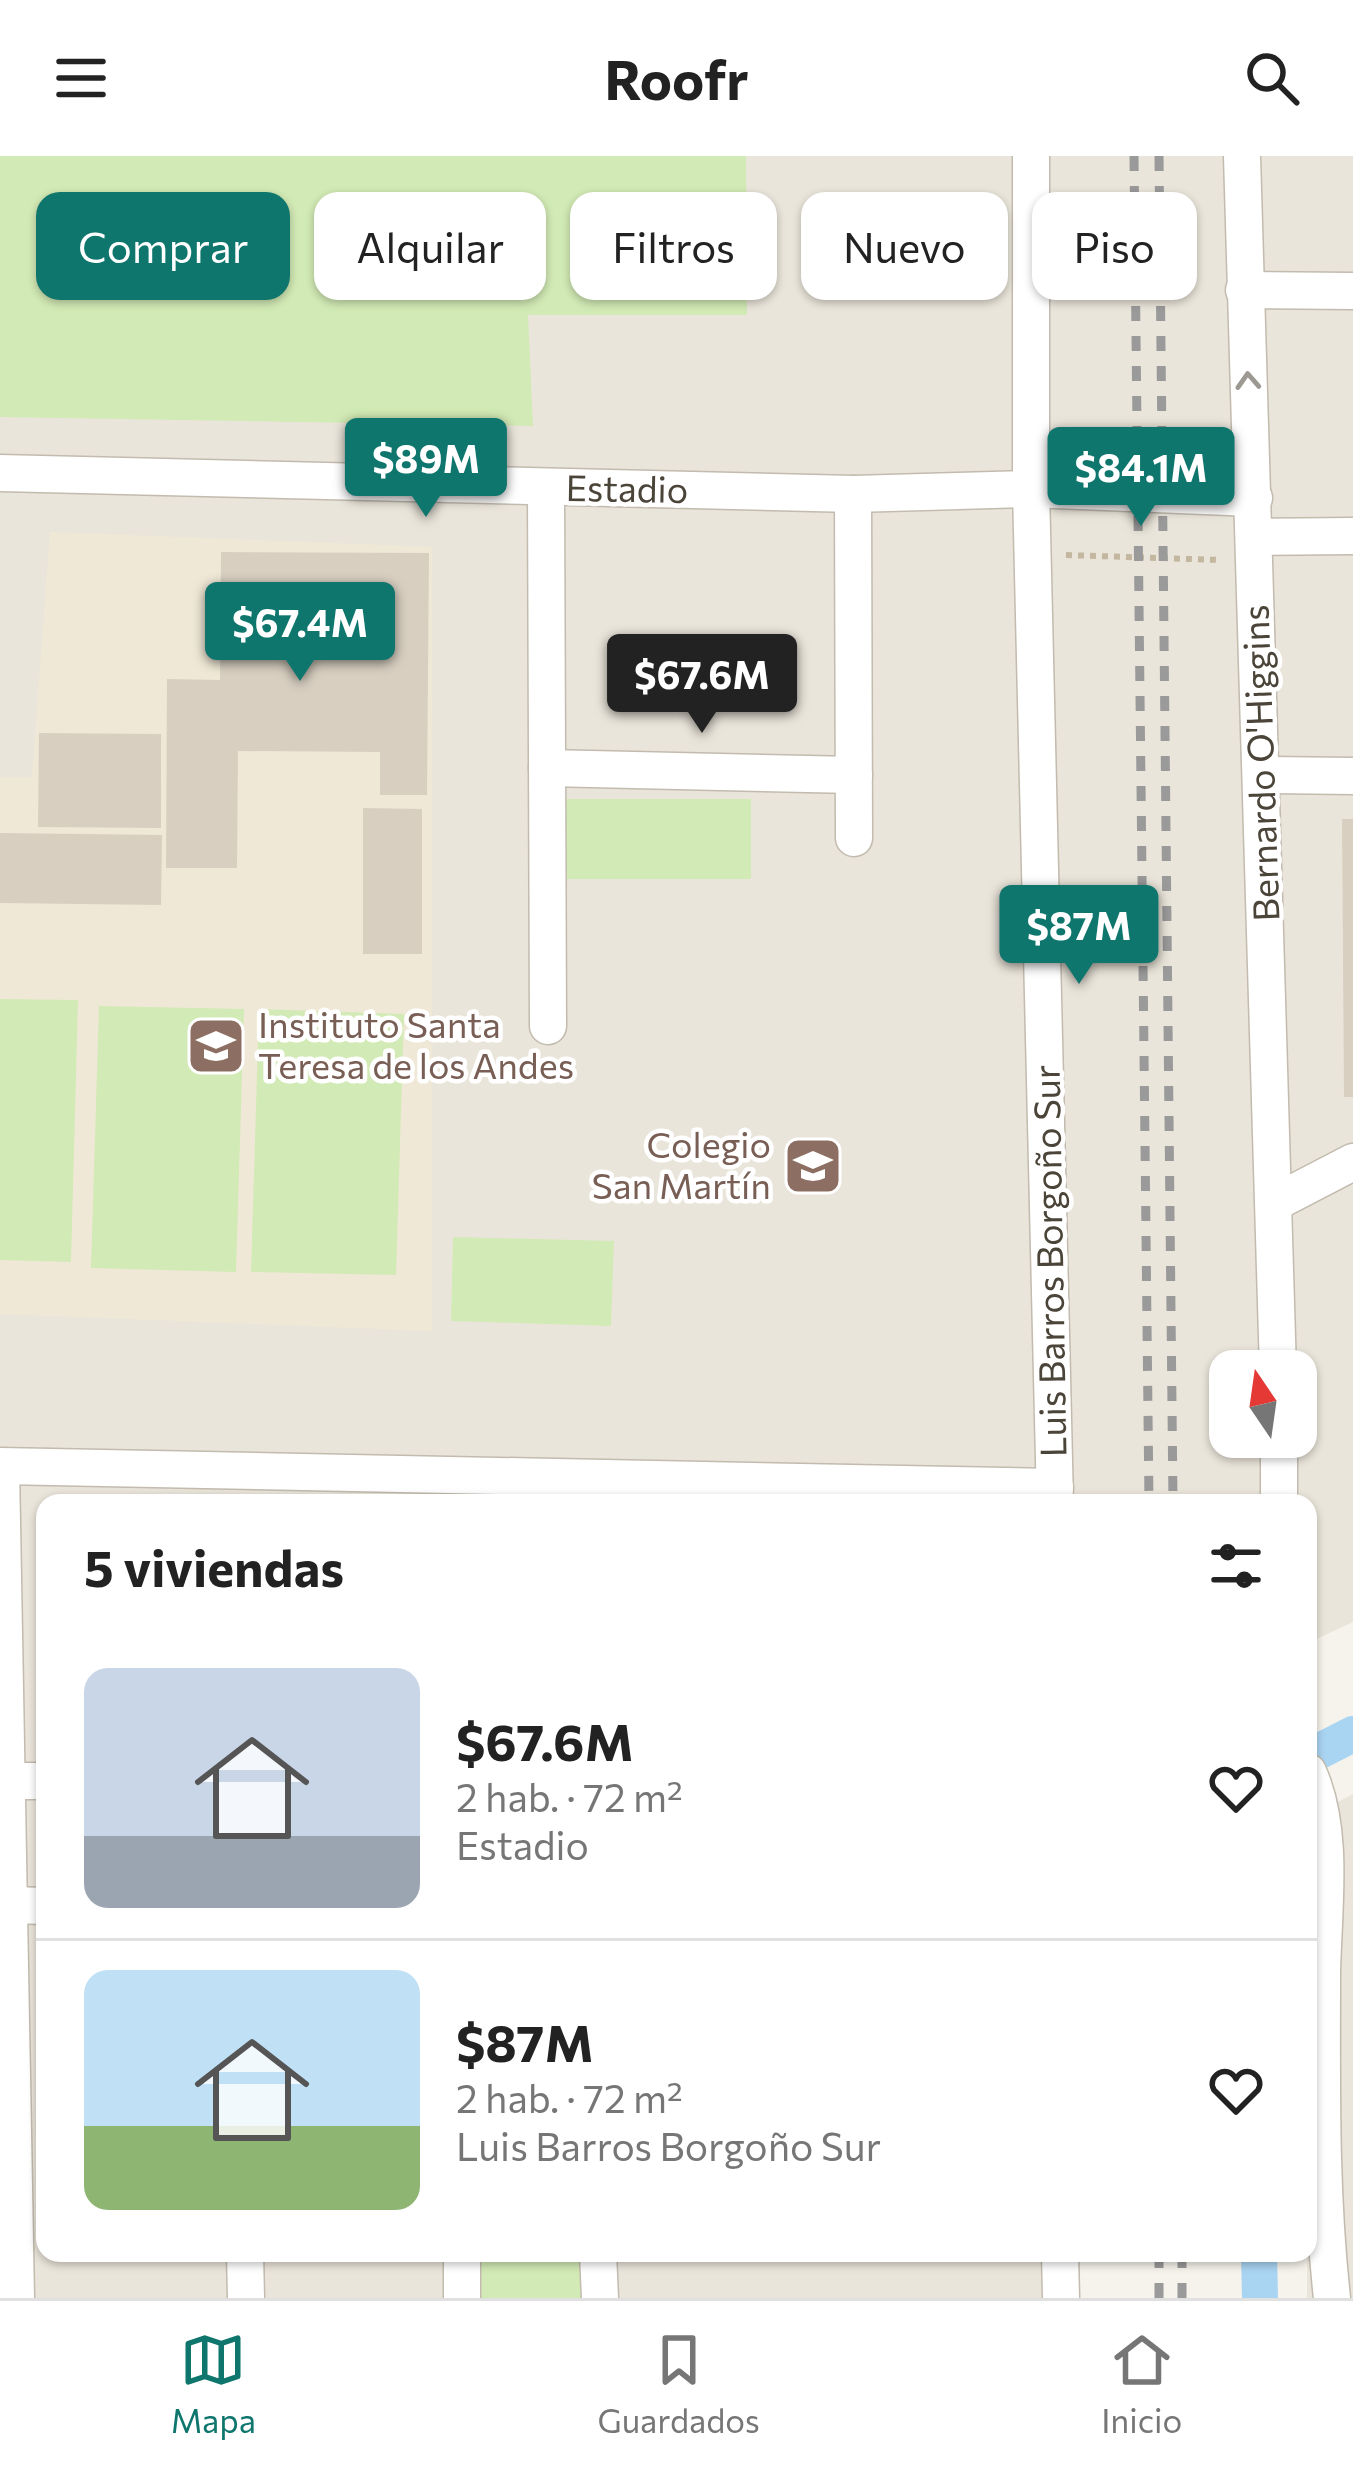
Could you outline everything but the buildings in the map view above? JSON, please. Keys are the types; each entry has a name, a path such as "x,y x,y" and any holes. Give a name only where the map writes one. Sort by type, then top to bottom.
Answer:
{"street":[{"name":"Luis Barros Borgoño Sur","path":"1030,156 1030,489 1055,1494"},
{"name":"Bernardo O'Higgins","path":"1242,156 1278,1350"},
{"path":"1244,290 1353,292"},
{"name":"Estadio","path":"0,473 853,494 1030,489 1254,498"},
{"path":"546,487 548,1026"},
{"path":"853,494 854,838"},
{"path":"1255,549 1353,536"},
{"path":"547,768 854,775"},
{"path":"1261,775 1353,776"},
{"path":"1276,1202 1353,1162"},
{"path":"1279,1458 1280,1494"},
{"path":"16,2298 27,1906 3,1781 0,1466 1019,1494"},
{"path":"3,1781 36,1781"},
{"path":"1317,1796 1338,1857 1337,2225 1330,2281"},
{"path":"245,2262 246,2298"},
{"path":"461,2262 462,2298"},
{"path":"598,2262 600,2298"},
{"path":"1060,2262 1060,2298"}],"path":[{"path":"1032,554 1255,549"}],"shaded area":[{"path":"0,156 1353,156 1353,1622 1317,1639 1317,1494 36,1494 36,2262 1067,2262 1068,2298 0,2298"},
{"name":"Instituto Santa Teresa de los Andes","path":"50,532 432,547 432,1331 0,1314 0,777 32,777"},
{"path":"1353,1794 1353,2298 1307,2298 1307,2262 1317,2262 1317,1813"}],"green space":[{"path":"0,156 746,156 746,192 570,192 570,300 747,300 747,315 528,315 533,426 0,417"},
{"path":"561,799 751,799 751,879 561,879"},
{"path":"0,999 78,1000 71,1262 0,1260"},
{"path":"99,1006 244,1009 236,1272 91,1268"},
{"path":"259,1009 404,1014 396,1275 251,1272"},
{"path":"453,1237 614,1241 611,1326 451,1321"},
{"path":"462,2262 598,2262 600,2298 462,2298"}],"waterway":[{"path":"1317,1752 1353,1734"},
{"path":"1259,2262 1260,2298"}],"railway":[{"path":"1134,156 1149,1494"},
{"path":"1159,156 1173,1494"},
{"path":"1159,2262 1159,2298"},
{"path":"1182,2262 1182,2298"}],"place":[{"name":"Instituto Santa Teresa de los Andes","path":"216,1046"},
{"name":"Colegio San Martín","path":"813,1166"}]}
